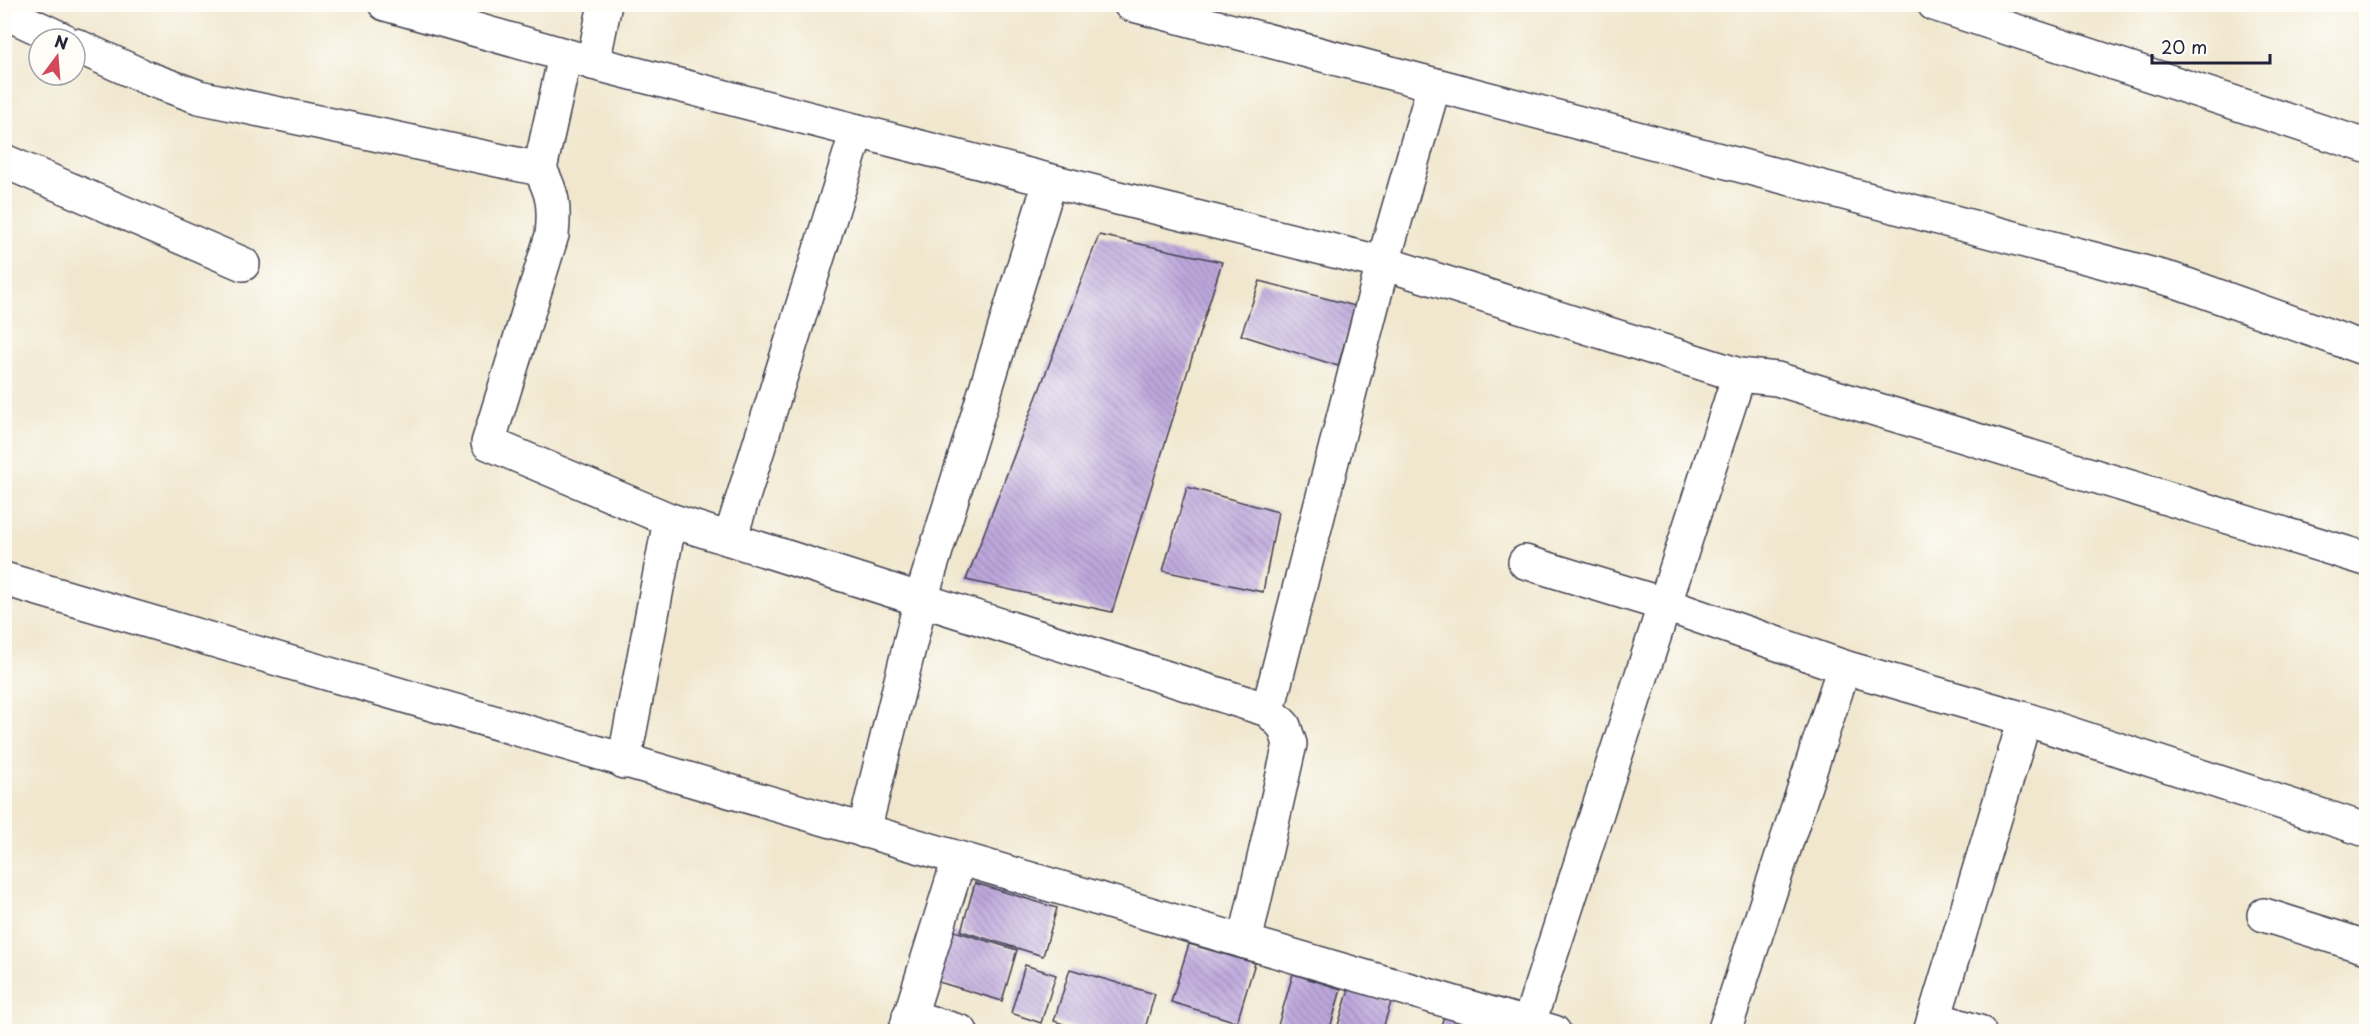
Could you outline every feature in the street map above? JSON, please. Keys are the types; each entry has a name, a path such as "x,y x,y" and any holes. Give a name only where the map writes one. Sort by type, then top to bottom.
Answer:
{"street":[{"path":"385,4 579,60 1050,181 1383,263 1739,375 1777,379 2367,559"},
{"path":"605,4 579,60 540,169 551,189 555,212 552,235 488,442 670,520 1268,710 1284,726 1290,744 1245,942"},
{"path":"1130,4 2173,280 2367,349"},
{"path":"1934,4 2367,146"},
{"path":"4,12 36,27"},
{"path":"87,50 147,78 199,97 540,169"},
{"path":"1268,710 1383,263 1434,85"},
{"path":"730,539 856,131"},
{"path":"4,161 243,264"},
{"path":"864,831 921,599 1050,181"},
{"path":"4,579 1536,1029 1739,375"},
{"path":"624,762 670,520"},
{"path":"1525,562 1666,605 1844,667 2025,719 2367,830"},
{"path":"1724,1032 1844,667"},
{"path":"1979,1032 1932,1025 2025,719"},
{"path":"959,859 907,1024 961,1032"},
{"path":"2264,915 2367,947"}],"building":[{"path":"1099,235 1222,262 1112,612 966,580"},
{"path":"1260,281 1355,306 1338,366 1241,335"},
{"path":"1187,487 1278,512 1263,592 1163,571"},
{"path":"975,883 1057,908 1043,956 961,931"},
{"path":"948,929 1017,950 1002,1001 932,980"},
{"path":"1189,944 1255,963 1237,1022 1171,1002"},
{"path":"1025,965 1056,975 1041,1023 1011,1013"},
{"path":"1070,969 1155,994 1144,1032 1088,1032 1054,1021"},
{"path":"1293,974 1341,989 1329,1032 1276,1032"},
{"path":"1349,989 1391,1002 1382,1032 1336,1032"},
{"path":"1445,1013 1503,1032 1439,1032"}]}
